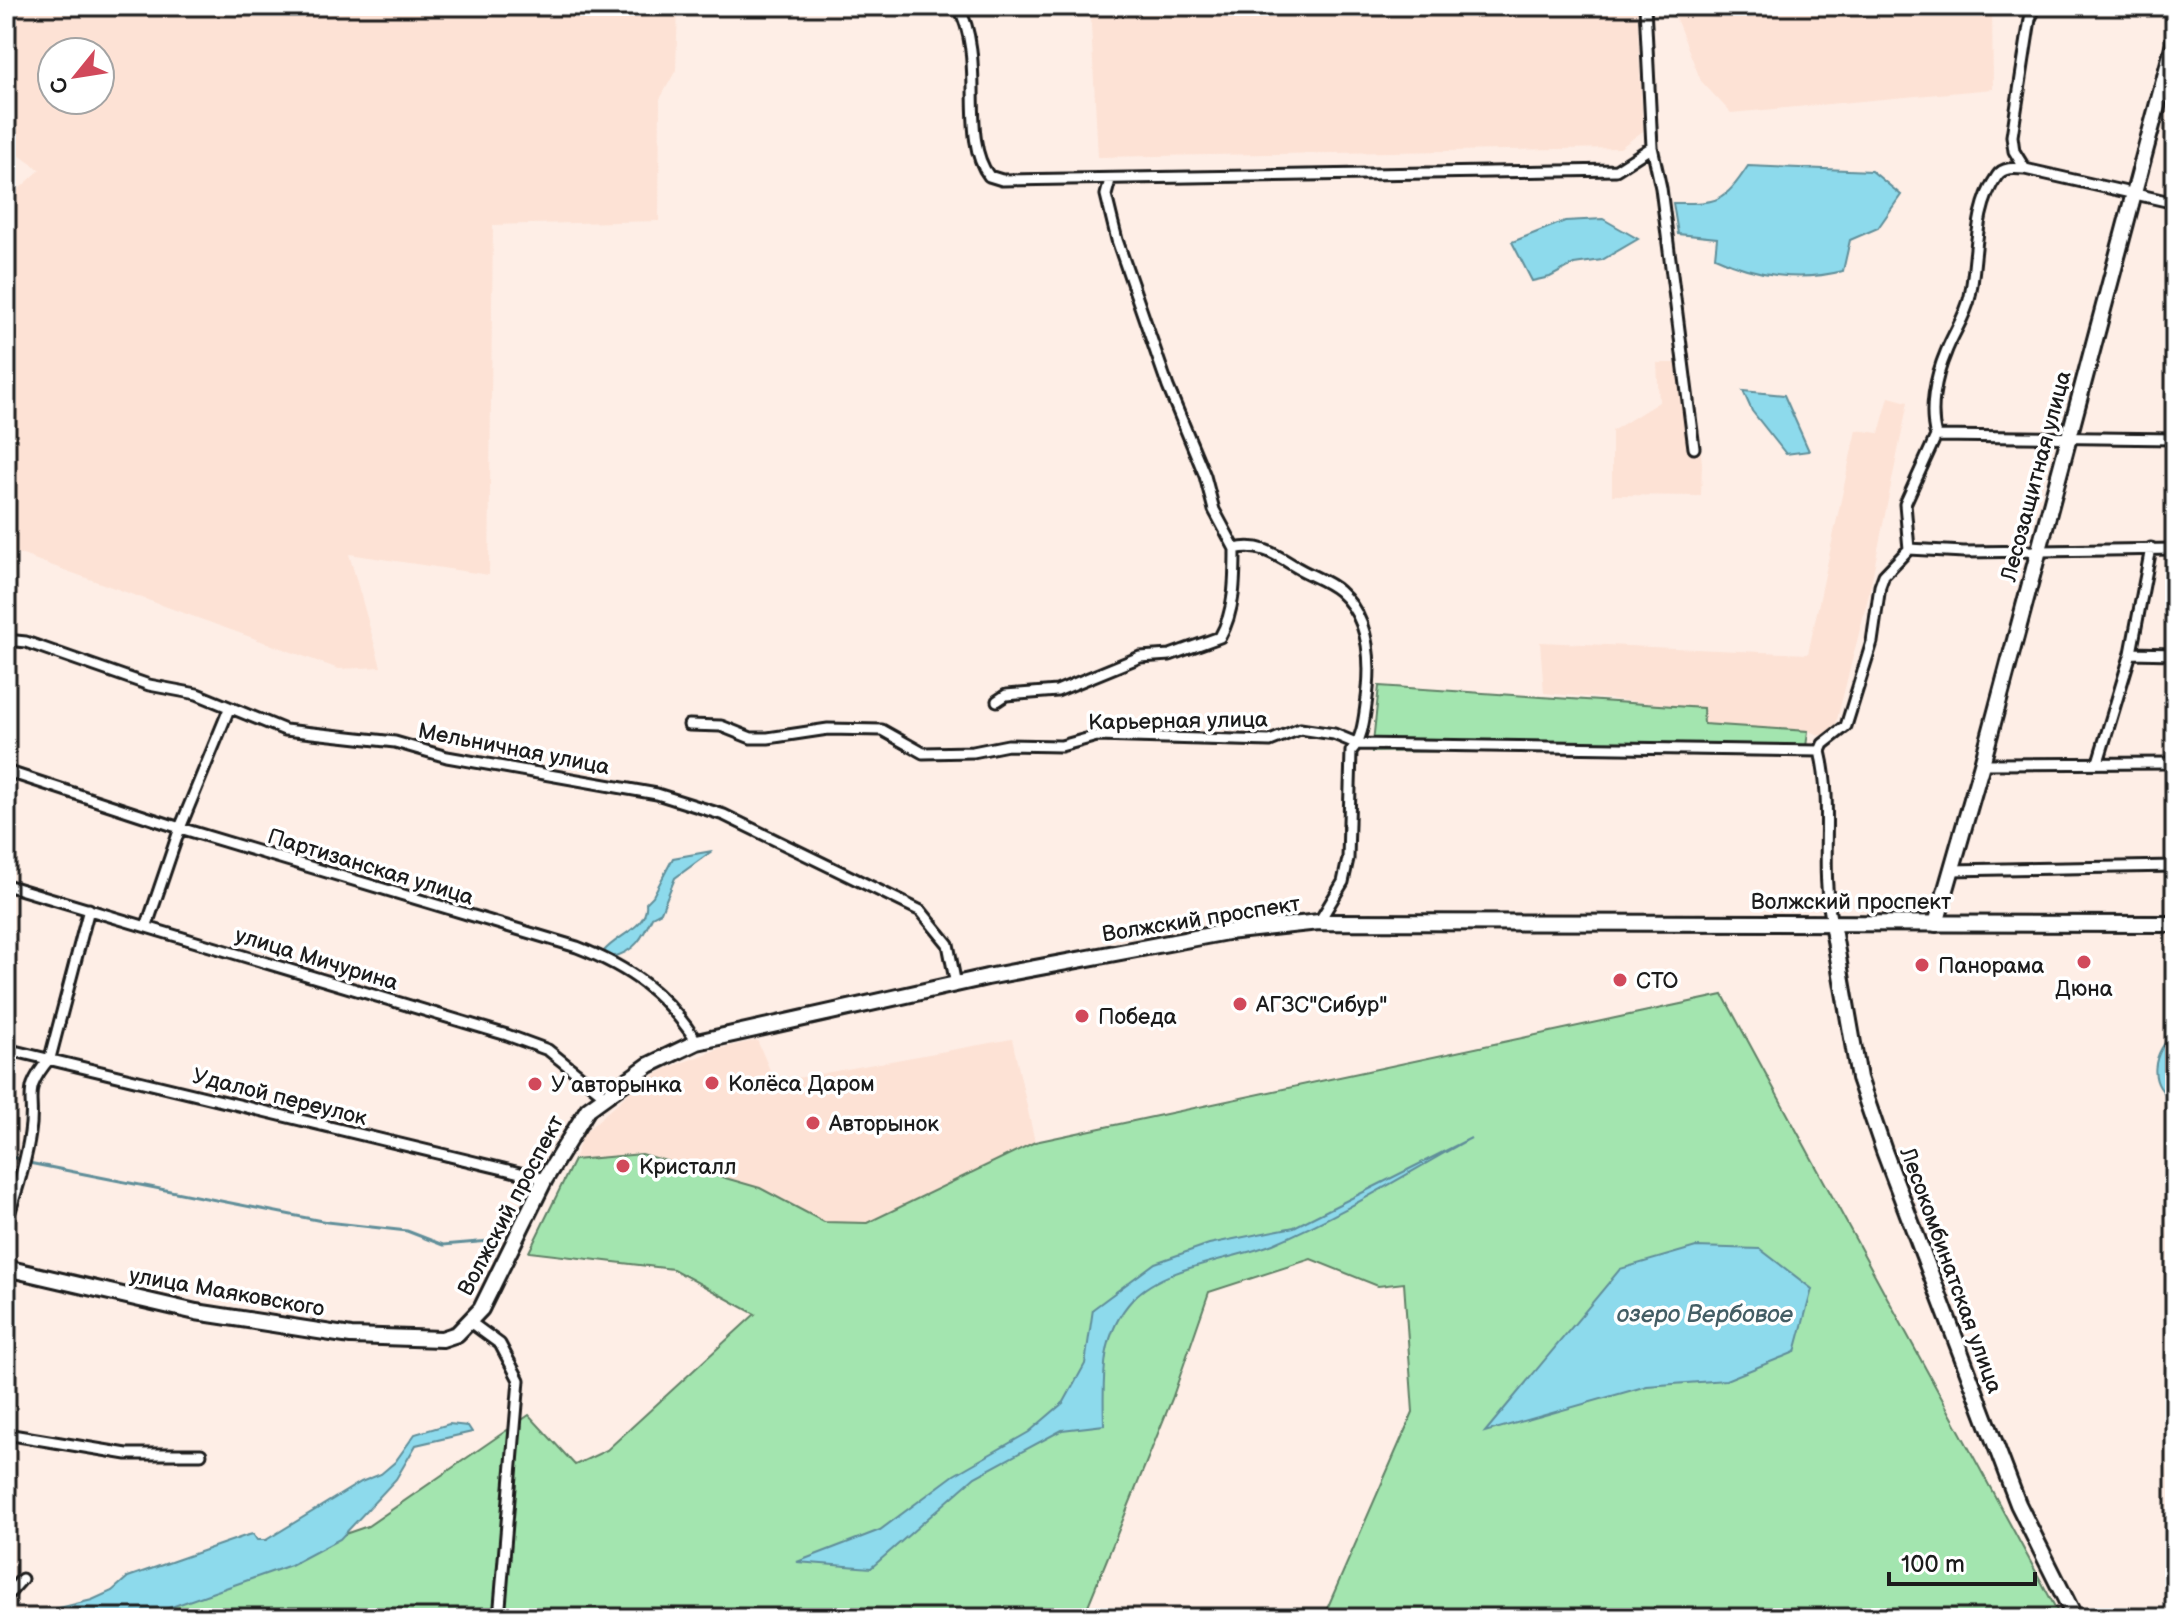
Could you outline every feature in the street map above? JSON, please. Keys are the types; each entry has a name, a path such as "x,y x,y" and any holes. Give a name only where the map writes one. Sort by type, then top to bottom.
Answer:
{"main road":[{"name":"Лесозащитная улица","path":"1936,924 1982,764 2175,39"},
{"name":"Волжский проспект","path":"442,1339 457,1334 470,1322 494,1285 576,1123 604,1095 649,1065 697,1042 956,985 1227,932 1319,922 2175,924"},
{"name":"Лесокомбинатская улица","path":"1832,923 1859,1078 1884,1151 2013,1491 2075,1618"},
{"name":"улица Маяковского","path":"6,1268 196,1312 351,1336 442,1339"}],"street":[{"path":"958,6 973,46 979,159 989,176 1002,180 1616,170 1652,147"},
{"path":"1645,6 1652,147 1661,188 1694,448"},
{"path":"2025,169 2014,151 2012,136 2030,19 2036,6"},
{"path":"1832,923 1826,895 1827,808 1820,751 1823,744 1846,726 1872,642 1880,586 1884,575 1909,549 1905,504 1936,436 1931,419 1934,397 1945,353 1970,296 1972,261 1988,192 1999,173 2009,168 2175,203"},
{"path":"997,701 1006,695 1057,691 1140,657 1170,655 1220,637 1227,626 1235,581 1235,549 1214,510 1205,476 1168,387 1117,240 1106,195 1110,180"},
{"path":"1936,436 2175,439"},
{"path":"1235,549 1251,545 1273,553 1336,588 1347,599 1370,656 1370,680 1358,744 1351,751 1348,859 1343,882 1319,922"},
{"path":"2098,762 2131,653 2151,548"},
{"path":"1909,549 1964,552 2175,549"},
{"name":"Мельничная улица","path":"6,640 26,642 149,685 197,694 285,730 395,742 447,757 657,794 724,815 921,911 948,944 956,985"},
{"path":"2131,653 2175,654"},
{"path":"147,925 180,828 229,709"},
{"name":"Карьерная улица","path":"689,725 721,726 760,738 828,729 882,730 923,753 973,752 1008,745 1061,746 1097,736 1270,741 1300,729 1334,734 1358,744 1820,751"},
{"path":"1982,764 2175,763"},
{"name":"Партизанская улица","path":"6,771 180,828 597,955 625,967 659,996 697,1042"},
{"path":"1951,870 2175,866"},
{"name":"улица Мичурина","path":"6,885 521,1040 560,1058 604,1095"},
{"path":"6,1223 30,1134 29,1091 34,1077 50,1058 89,909"},
{"name":"Удалой переулок","path":"6,1049 545,1179"},
{"path":"470,1322 500,1344 519,1380 499,1618"},
{"path":"6,1434 127,1454 201,1454"},
{"path":"6,1597 22,1579"}],"shaded area":[{"path":"6,6 678,6 676,70 660,99 659,221 493,225 489,575 349,554 381,667 339,669 6,549 6,201 40,170 6,146"},
{"path":"1090,6 1637,6 1643,131 1620,148 1098,157"},
{"path":"1671,6 1992,6 1993,89 1731,113 1701,81"},
{"path":"1657,363 1691,363 1702,463 1701,496 1612,495 1612,431 1659,402"},
{"path":"1889,397 1908,402 1868,598 1832,739 1808,731 1704,724 1703,708 1544,693 1540,642 1808,654 1856,430 1879,433"},
{"name":"Авторынок","path":"1012,1039 1035,1142 867,1223 824,1222 760,1188 642,1154 574,1160 583,1134 633,1089 663,1070 718,1049 757,1040 775,1082"}],"green space":[{"path":"1379,686 1703,708 1704,724 1808,731 1806,747 1372,752"},
{"path":"1723,995 2061,1618 1323,1618 1413,1412 1404,1283 1378,1286 1311,1259 1209,1292 1172,1399 1083,1618 101,1618 368,1526 529,1415 575,1465 607,1450 755,1314 673,1269 529,1252 574,1160 642,1154 760,1188 824,1222 867,1223 1035,1142"}],"water":[{"path":"1748,166 1872,171 1901,195 1878,228 1850,240 1843,271 1810,276 1762,273 1715,257 1717,238 1678,234 1673,203 1718,199 1732,188"},
{"path":"1603,219 1638,239 1602,260 1574,264 1550,277 1532,281 1512,242 1565,221"},
{"path":"1743,391 1784,395 1809,451 1786,454 1752,411"},
{"path":"712,851 675,878 661,912 652,917 632,947 612,957 604,951 643,918 646,903 653,896 673,858"},
{"path":"2175,1032 2175,1100 2159,1086 2156,1068 2157,1058"},
{"path":"1471,1138 1299,1233 1257,1250 1180,1271 1146,1288 1122,1313 1109,1342 1104,1374 1104,1425 1062,1430 975,1477 871,1568 797,1562 880,1530 954,1475 1029,1432 1064,1402 1085,1364 1093,1309 1155,1263 1209,1244 1294,1227"},
{"name":"озеро Вербовое","path":"1696,1247 1760,1249 1812,1289 1795,1352 1726,1380 1647,1386 1485,1432 1620,1269"},
{"path":"449,1424 468,1426 472,1432 416,1445 396,1479 340,1539 291,1565 140,1618 18,1618 92,1600 112,1591 128,1577 245,1536 253,1534 257,1540 266,1540 361,1482 381,1474 395,1462 415,1434"}],"waterway":[{"path":"6,1155 21,1160"},
{"path":"29,1163 327,1222 407,1231 443,1245 490,1241"}],"place":[{"name":"Дюна","path":"2084,962"},
{"name":"Панорама","path":"1922,965"},
{"name":"СТО","path":"1620,980"},
{"name":"АГЗС\"Сибур\"","path":"1240,1004"},
{"name":"Победа","path":"1082,1016"},
{"name":"Колёса Даром","path":"712,1083"},
{"name":"У авторынка","path":"535,1084"},
{"name":"Авторынок","path":"813,1123"},
{"name":"Кристалл","path":"623,1166"}]}
